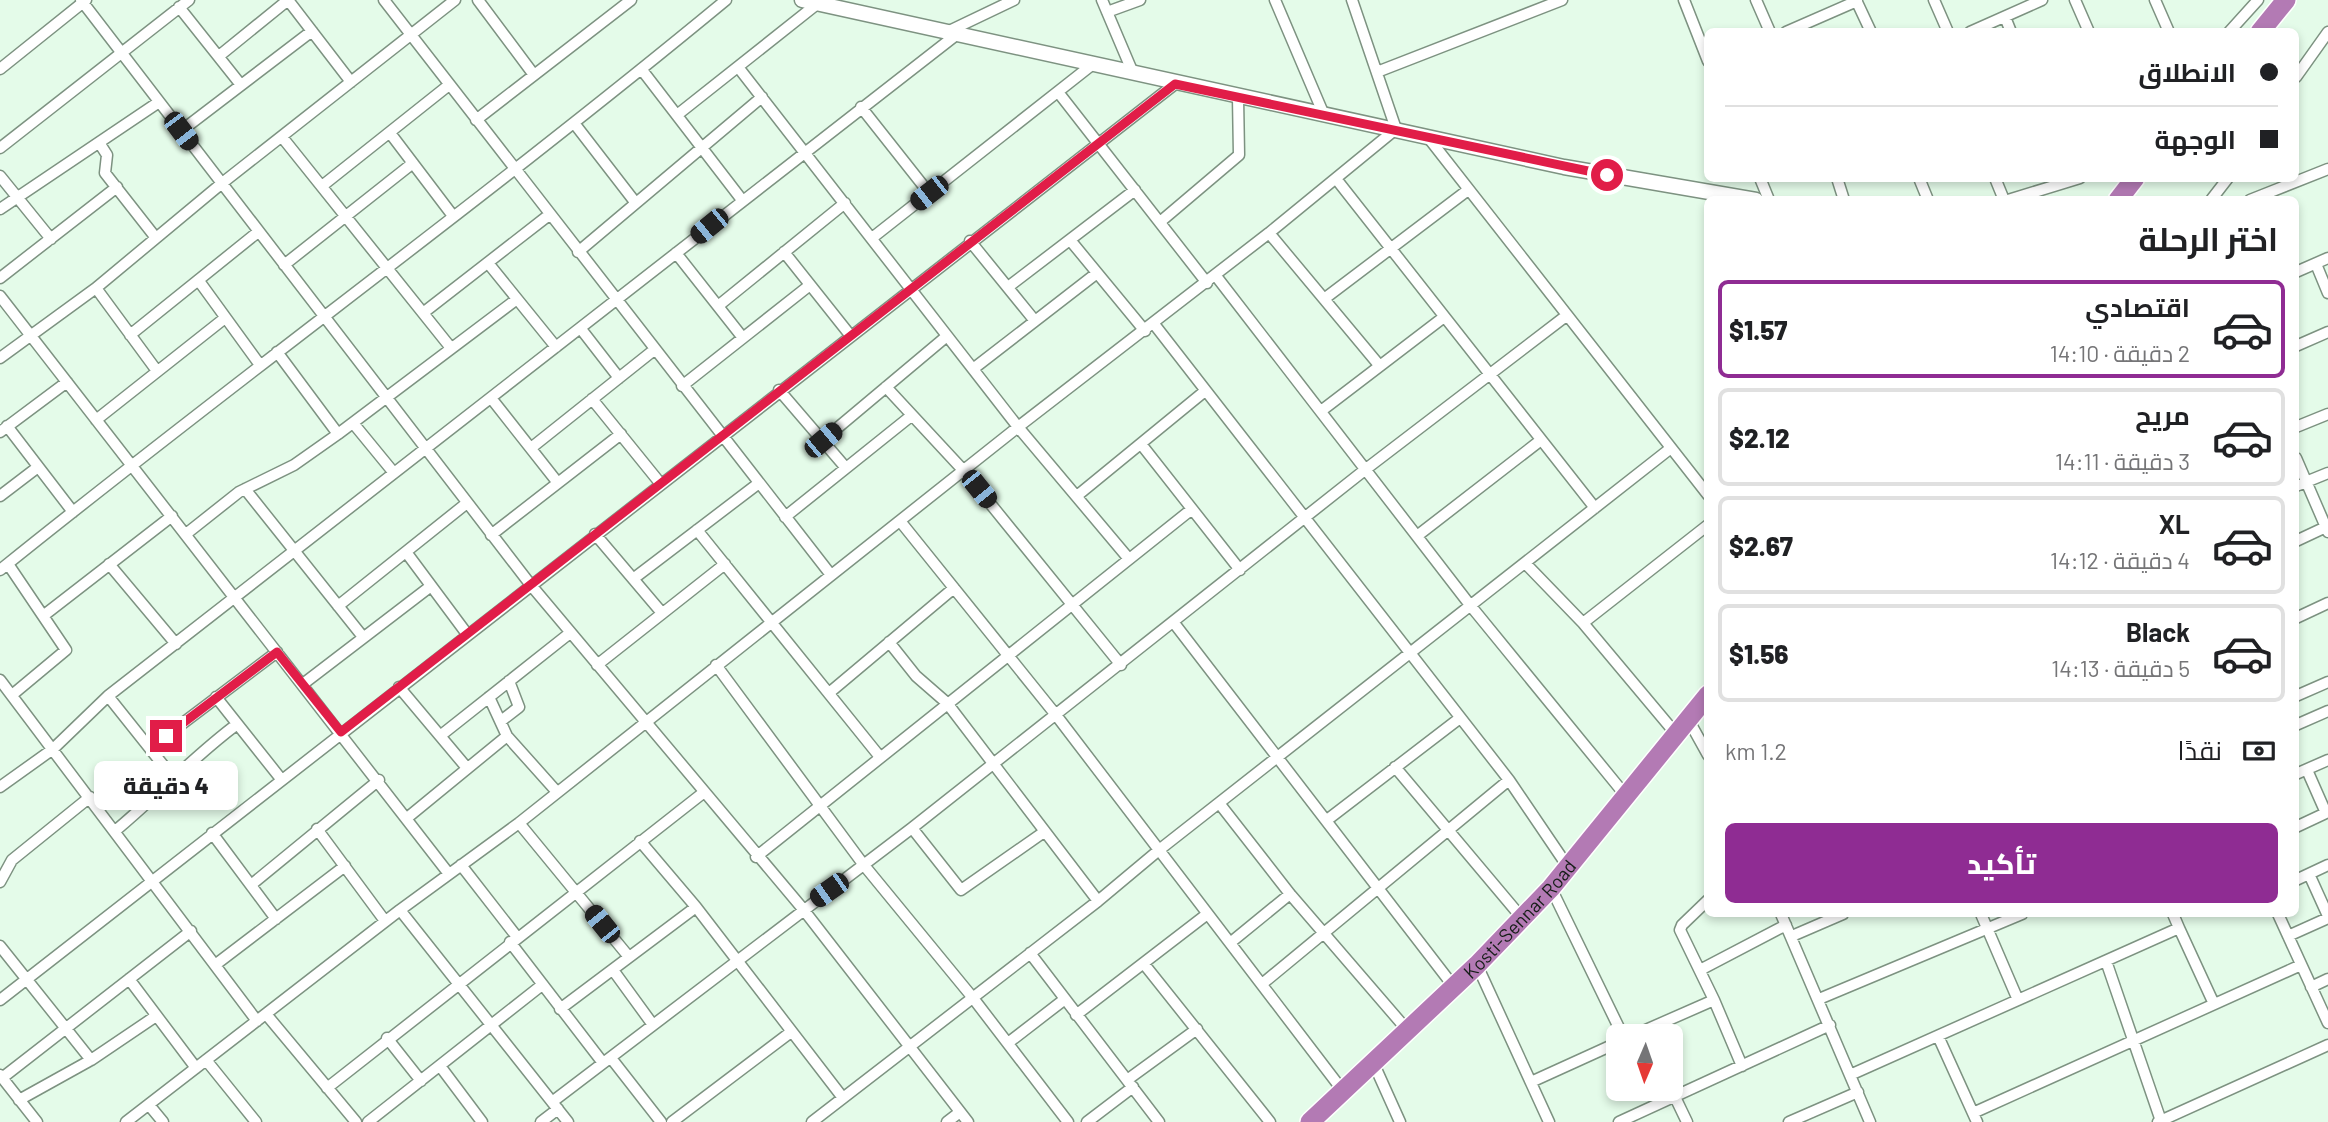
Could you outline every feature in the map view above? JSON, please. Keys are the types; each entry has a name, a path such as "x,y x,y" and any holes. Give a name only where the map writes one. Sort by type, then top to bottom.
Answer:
{"highway":[{"path":"2263,28 2286,0"},
{"path":"2121,196 2132,182"},
{"name":"Kosti-Sennar Road","path":"1310,1122 1477,965 1551,888 1704,700"}],"street":[{"path":"219,56 288,0 351,82"},
{"path":"384,0 831,575"},
{"path":"0,359 96,288 221,184 455,0"},
{"path":"478,0 534,75"},
{"path":"476,120 631,0"},
{"path":"12,695 64,653 64,647 4,567 323,315 642,70 726,0"},
{"path":"802,0 1175,84 1564,167 1733,196"},
{"path":"677,115 738,67 827,4 849,0"},
{"path":"0,787 53,749 108,696 581,329 951,34 1014,0"},
{"path":"1102,0 1133,74"},
{"path":"1107,12 1140,0"},
{"path":"1275,0 1324,115"},
{"path":"1525,0 1531,13"},
{"path":"1377,72 1562,0"},
{"path":"1684,0 1704,51"},
{"path":"1757,0 1768,28"},
{"path":"1934,0 1946,28"},
{"path":"1979,28 2042,0"},
{"path":"2075,0 2087,28"},
{"path":"2155,0 2166,28"},
{"path":"2233,28 2258,0"},
{"path":"0,69 83,1 491,535 703,793 803,909 968,1122"},
{"path":"1355,1 1396,130"},
{"path":"1795,28 1856,1 1869,28"},
{"path":"0,148 184,4 242,85"},
{"path":"2005,17 2009,28"},
{"path":"181,131 312,31"},
{"path":"2299,73 2327,37"},
{"path":"872,238 1093,64"},
{"path":"738,67 1018,427 1078,495 1129,559"},
{"path":"642,70 742,200"},
{"path":"0,1000 1097,141 1175,84"},
{"path":"322,186 449,85"},
{"path":"1058,92 1160,222 1321,411 1471,605 1626,796"},
{"path":"578,252 700,145 762,97"},
{"path":"1160,222 1239,155 1238,97"},
{"path":"0,209 159,102"},
{"path":"861,107 929,193"},
{"path":"574,123 635,202"},
{"path":"125,1122 400,909 519,823 963,470 1337,180 1396,130"},
{"path":"390,133 453,216"},
{"path":"1427,136 1704,490"},
{"path":"282,137 451,348"},
{"path":"100,144 107,155 105,173 156,238"},
{"path":"284,265 413,163"},
{"path":"2299,181 2328,169"},
{"path":"0,176 51,239"},
{"path":"1337,180 1595,508"},
{"path":"2020,196 2067,182"},
{"path":"2214,196 2225,182"},
{"path":"2260,196 2295,182"},
{"path":"0,278 117,187"},
{"path":"1008,286 1135,190"},
{"path":"1325,299 1468,190"},
{"path":"718,306 845,203"},
{"path":"423,313 549,215"},
{"path":"130,335 258,232"},
{"path":"1269,233 1379,365"},
{"path":"1070,240 1205,391 1509,780 1568,867"},
{"path":"970,241 1035,321"},
{"path":"676,253 743,338"},
{"path":"783,253 850,335"},
{"path":"2299,271 2328,258"},
{"path":"488,263 556,347"},
{"path":"2316,264 2328,293"},
{"path":"973,369 1097,273"},
{"path":"199,281 260,365"},
{"path":"682,386 810,285"},
{"path":"96,288 157,371"},
{"path":"0,296 379,780 449,874"},
{"path":"186,534 245,489 294,465 354,423 517,299"},
{"path":"541,1122 555,1105 607,1060 912,828 1366,469 1566,316"},
{"path":"1321,411 1444,317"},
{"path":"96,420 225,318"},
{"path":"581,329 619,378"},
{"path":"2299,345 2328,332"},
{"path":"823,440 947,336"},
{"path":"531,448 654,350"},
{"path":"277,352 338,434"},
{"path":"67,382 4,429 73,512"},
{"path":"886,387 963,470 1121,665"},
{"path":"779,390 846,468"},
{"path":"1078,495 1205,391"},
{"path":"491,398 558,483"},
{"path":"592,399 660,483"},
{"path":"2299,426 2328,414"},
{"path":"785,517 911,416"},
{"path":"354,423 394,473"},
{"path":"491,535 621,434"},
{"path":"1418,536 1541,440"},
{"path":"1141,444 1240,570"},
{"path":"812,1122 1098,901 1159,850 1671,448"},
{"path":"0,496 38,467"},
{"path":"2299,540 2327,529 2301,484 2328,472"},
{"path":"633,579 759,483"},
{"path":"245,489 363,637"},
{"path":"338,606 467,503"},
{"path":"757,857 1192,509"},
{"path":"43,616 172,516"},
{"path":"900,520 1008,654 1343,1091"},
{"path":"1583,623 1704,528"},
{"path":"697,530 880,757"},
{"path":"595,534 662,613"},
{"path":"406,552 467,634"},
{"path":"1525,563 1704,747"},
{"path":"109,564 176,644"},
{"path":"597,665 725,564"},
{"path":"303,684 431,586"},
{"path":"829,693 954,588"},
{"path":"2299,617 2328,603"},
{"path":"1174,622 1454,987"},
{"path":"440,736 570,633"},
{"path":"890,642 916,676 947,703 1098,901"},
{"path":"150,748 277,652"},
{"path":"716,665 863,864 973,998 1068,1122"},
{"path":"0,680 215,965 356,1122"},
{"path":"501,721 518,712 519,708 509,681"},
{"path":"2299,695 2328,682"},
{"path":"399,687 467,768"},
{"path":"108,696 175,780"},
{"path":"216,697 281,779"},
{"path":"489,697 507,736 557,792"},
{"path":"2299,724 2328,711"},
{"path":"1327,820 1460,718"},
{"path":"115,831 175,780 204,749 236,725"},
{"path":"407,818 507,736"},
{"path":"2299,826 2327,813 2301,772 2328,760"},
{"path":"1395,767 1522,918"},
{"path":"251,885 379,780"},
{"path":"1262,984 1325,935 1509,780"},
{"path":"327,1088 513,939 703,793"},
{"path":"0,883 12,860 89,797"},
{"path":"1219,803 1290,894 1408,1031"},
{"path":"519,823 629,957"},
{"path":"912,828 961,890 1044,832"},
{"path":"317,829 385,921"},
{"path":"212,833 276,919"},
{"path":"640,841 696,907 843,1098"},
{"path":"461,864 560,1009 661,1122"},
{"path":"2299,879 2328,865"},
{"path":"215,965 345,866"},
{"path":"2288,936 2328,917 2309,874"},
{"path":"1551,888 1617,1024"},
{"path":"1230,943 1290,894"},
{"path":"1704,904 1681,927 1742,1066"},
{"path":"560,1009 696,907"},
{"path":"400,909 568,1122"},
{"path":"1076,1015 1206,915"},
{"path":"1782,917 1870,1122"},
{"path":"1791,936 1836,917"},
{"path":"1983,917 2018,1000"},
{"path":"1819,999 2015,917"},
{"path":"2174,917 2214,1004"},
{"path":"2279,917 2328,1023"},
{"path":"1700,970 1786,925"},
{"path":"1850,1075 2179,928"},
{"path":"37,1122 1,1077 191,931"},
{"path":"0,946 90,1060"},
{"path":"1030,953 1159,1122"},
{"path":"2106,961 2160,1121 2185,1116 2328,1045"},
{"path":"1144,964 1270,1122"},
{"path":"1477,965 1549,1122"},
{"path":"1938,1036 1975,1117 2133,1040 2301,965"},
{"path":"612,970 653,1025"},
{"path":"129,979 196,1068"},
{"path":"2311,986 2328,979"},
{"path":"368,1122 542,985"},
{"path":"1007,1043 1065,999"},
{"path":"1659,1024 1714,1000"},
{"path":"19,1100 90,1060 156,1016"},
{"path":"1684,1093 1830,1025"},
{"path":"1087,1122 1196,1028"},
{"path":"671,1122 791,1032"},
{"path":"387,1038 421,1081"},
{"path":"1531,1082 1606,1048"},
{"path":"206,1060 256,1122"},
{"path":"1373,1062 1400,1122"},
{"path":"440,1066 482,1122"},
{"path":"1789,1122 1858,1092"},
{"path":"1619,1122 1666,1101"},
{"path":"1677,1101 1688,1122"},
{"path":"149,1105 163,1122"},
{"path":"947,1122 960,1112"}],"route":[{"path":"166,736 277,652 341,732 1097,141 1175,84 1607,175"}]}
